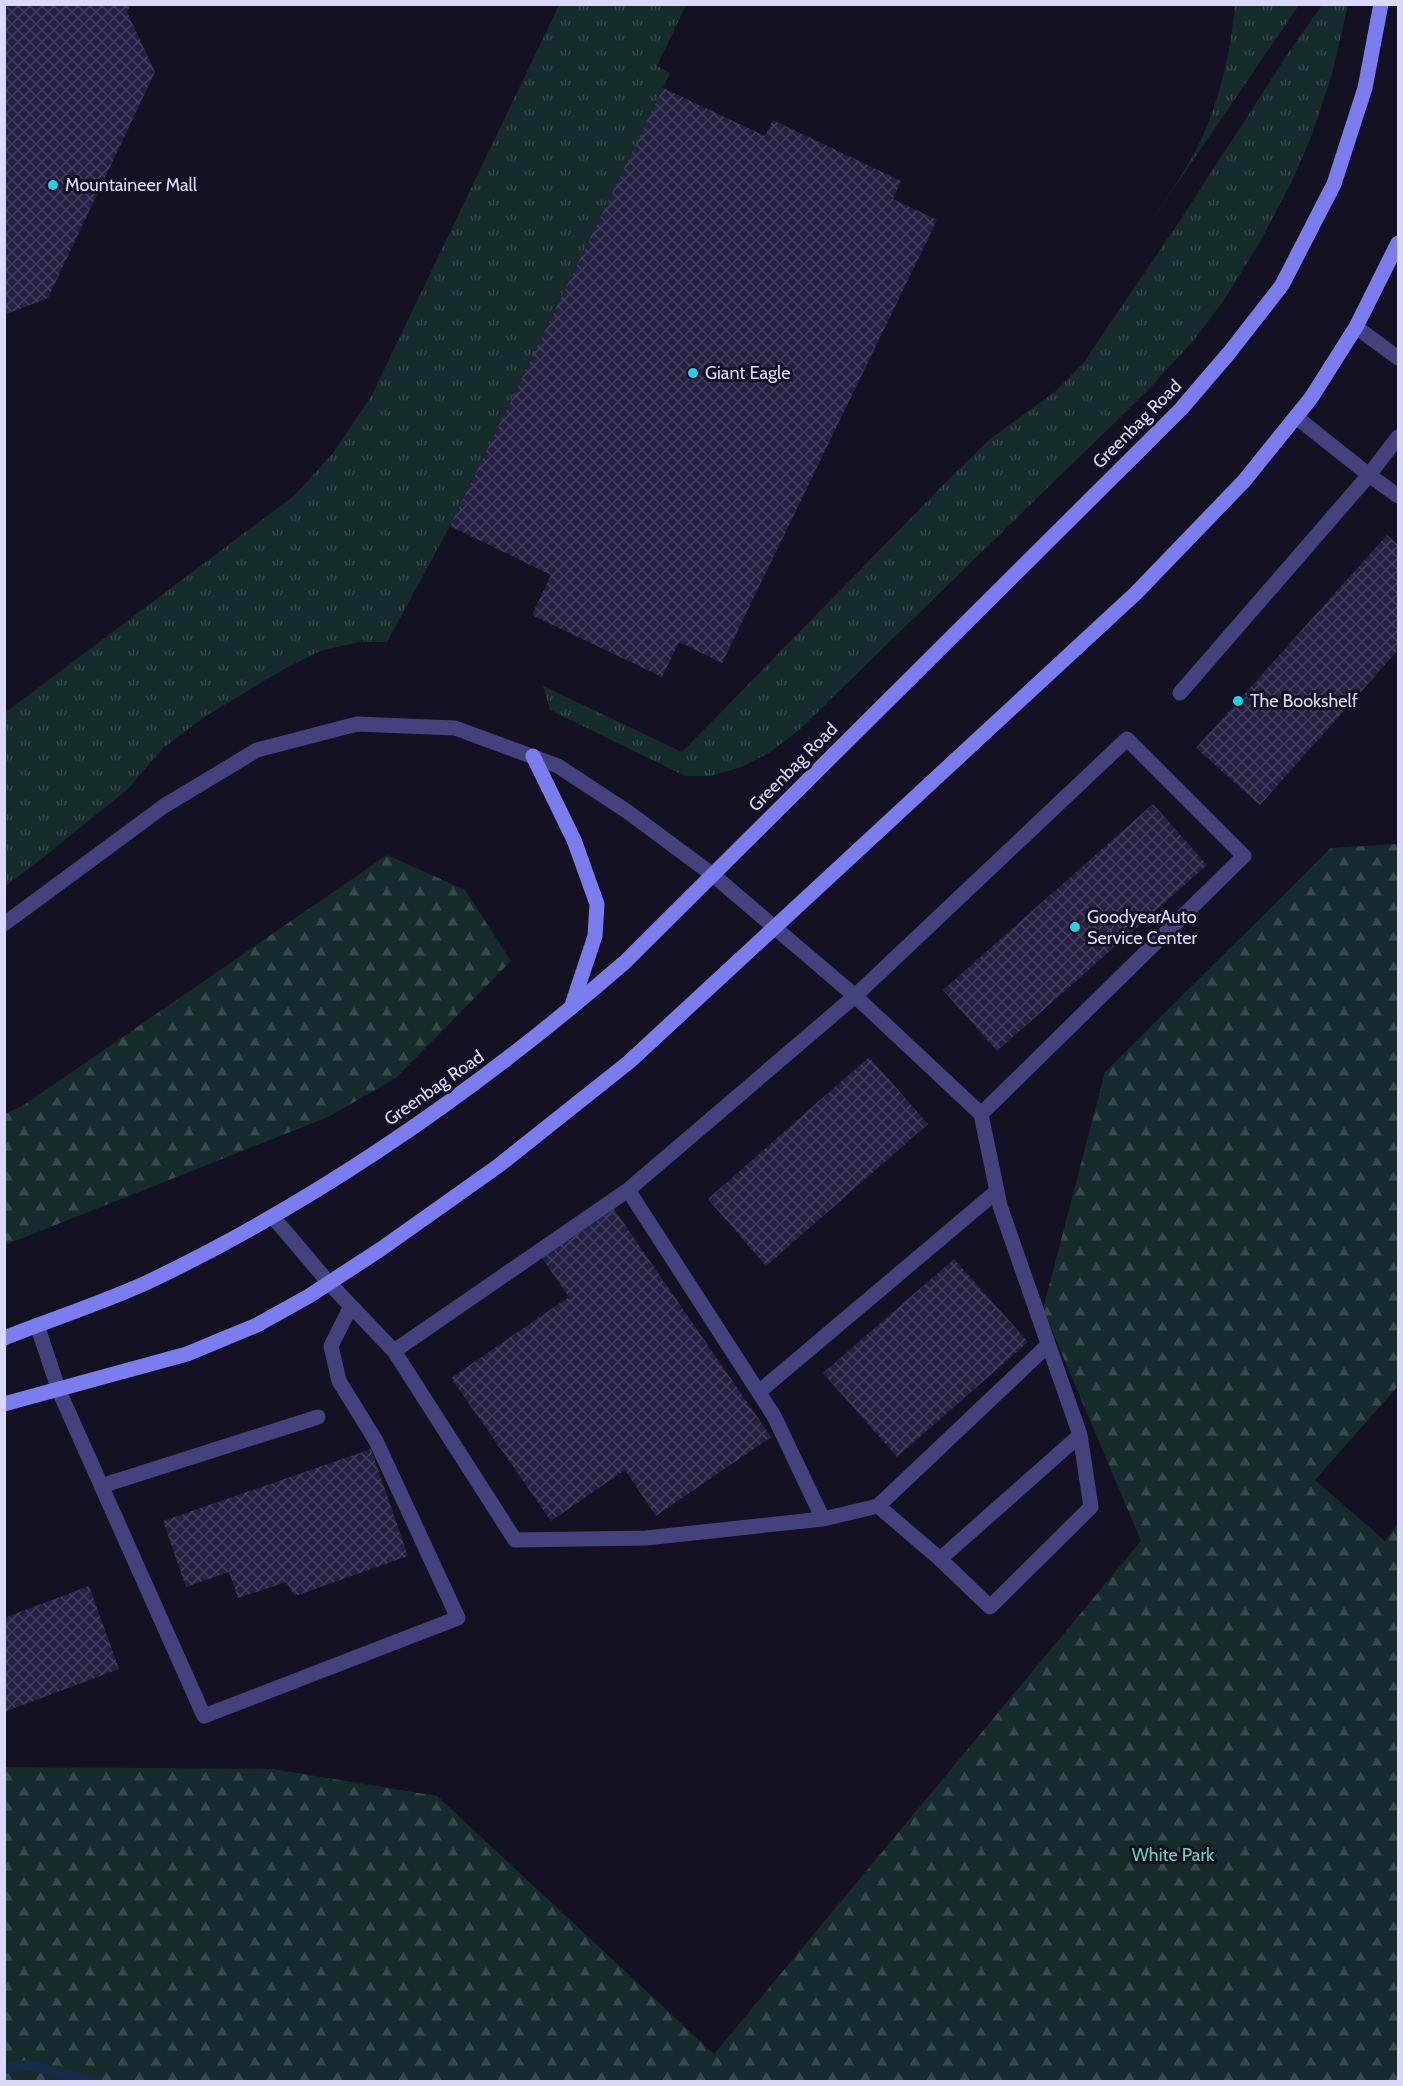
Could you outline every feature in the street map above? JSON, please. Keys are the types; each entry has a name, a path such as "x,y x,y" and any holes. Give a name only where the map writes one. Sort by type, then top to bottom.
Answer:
{"main road":[{"name":"Greenbag Road","path":"4,1338 147,1282 273,1217 406,1132 486,1076 625,962 948,638 1181,409 1229,353 1282,285 1334,184 1365,88 1382,4"},
{"path":"4,1404 59,1391 187,1354 258,1325 329,1283 498,1166 610,1077 775,929 1136,593 1244,481 1311,398 1356,327 1398,243"},
{"path":"533,756 574,840 597,904 595,936 571,1008"}],"lane":[{"path":"1356,327 1398,358"},
{"path":"1296,417 1398,496"},
{"path":"1180,693 1370,475 1398,437"},
{"path":"4,924 164,806 257,750 357,724 455,728 558,765 628,812 713,875 855,996 981,1114 1000,1206 1080,1435 1091,1507 990,1607 940,1559 878,1506"},
{"path":"394,1351 628,1190 855,996 1127,739 1244,856 981,1114"},
{"path":"628,1190 706,1313 760,1391 823,1519"},
{"path":"760,1391 997,1191"},
{"path":"273,1217 329,1283 394,1351 515,1540 645,1538 823,1519 878,1506 1048,1345"},
{"path":"37,1325 59,1391 204,1716 458,1618 376,1441 339,1381 331,1346 351,1306"},
{"path":"101,1486 318,1417"},
{"path":"940,1559 1080,1435"}],"green space":[{"path":"559,5 686,5 657,66 670,73 663,88 450,526 387,642 359,642 320,651 284,669 206,716 162,749 128,789 5,886 5,713 295,495 333,453 371,397"},
{"path":"1235,5 1299,5 1148,226 1188,165 1207,126 1218,96 1225,66"},
{"path":"1322,5 1348,5 1332,74 1311,137 1291,183 1261,240 1224,300 1194,340 1145,393 799,730 769,753 741,767 711,776 685,776 550,710 543,686 682,752 989,440 1056,391 1084,362"},
{"name":"White Park","path":"1398,844 1398,1386 1315,1480 1385,1541 1398,1523 1398,2081 5,2082 5,1767 273,1769 437,1796 714,2054 1141,1541 1043,1309 1105,1072 1331,848"},
{"path":"387,855 465,890 511,961 396,1078 328,1117 5,1245 5,1114 24,1105"}],"building":[{"name":"Mountaineer Mall","path":"4,4 131,4 127,12 155,72 48,298 4,315"},
{"name":"Giant Eagle","path":"663,88 765,136 773,120 901,181 893,199 937,220 722,663 679,642 662,677 532,615 551,575 450,526"},
{"path":"1387,535 1398,545 1398,650 1260,805 1196,748"},
{"name":"GoodyearAuto Service Center","path":"1153,804 1207,865 997,1051 943,990"},
{"path":"869,1057 928,1124 766,1266 708,1199"},
{"path":"614,1209 771,1437 656,1516 625,1470 551,1521 451,1378 569,1297 542,1258"},
{"path":"954,1259 1028,1342 897,1457 823,1373"},
{"path":"371,1449 408,1556 295,1596 286,1582 238,1598 229,1572 186,1587 163,1521"},
{"path":"89,1586 119,1669 4,1712 4,1618"}],"waterway":[{"path":"4,2069 28,2065 95,2082"}],"place":[{"name":"Mountaineer Mall","path":"53,185"},
{"name":"Giant Eagle","path":"693,373"},
{"name":"The Bookshelf","path":"1238,701"},
{"name":"GoodyearAuto Service Center","path":"1075,927"}]}
